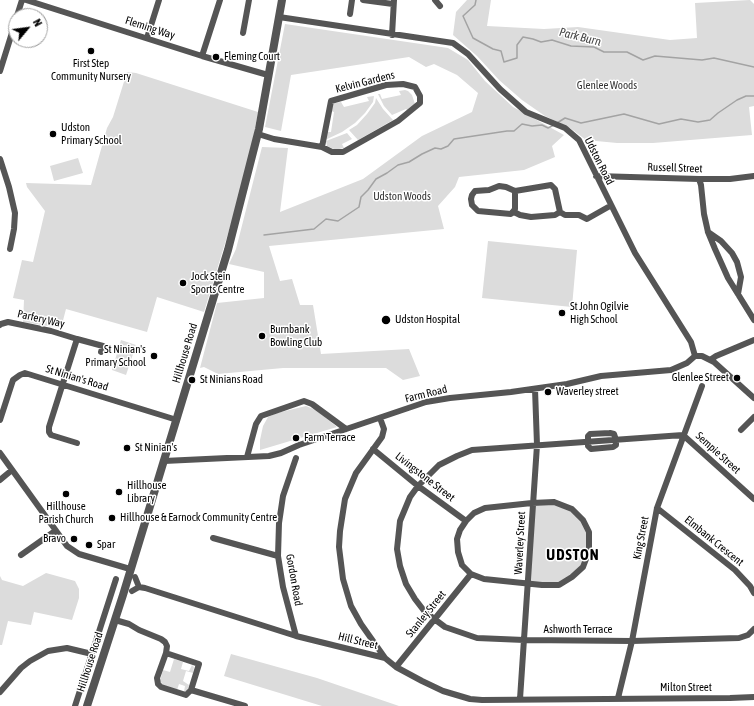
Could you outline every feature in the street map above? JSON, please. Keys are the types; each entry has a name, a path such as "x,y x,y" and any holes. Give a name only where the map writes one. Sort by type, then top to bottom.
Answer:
{"street":[{"name":"Fleming Way","path":"26,0 202,56 268,75"},
{"path":"147,38 159,0"},
{"path":"202,56 220,0"},
{"path":"243,33 249,0"},
{"name":"Hillhouse Road","path":"87,706 228,250 258,134 282,0"},
{"path":"350,14 352,0"},
{"path":"363,0 394,2 392,35"},
{"path":"435,0 440,6"},
{"name":"Udston Road","path":"279,17 453,43 468,54 500,89 526,112 565,128 579,140 610,206 635,253 691,342 694,356"},
{"path":"0,71 8,46"},
{"name":"Kelvin Gardens","path":"258,134 274,139 322,147 332,152 343,152 398,121 420,103 420,96 415,88 403,84 386,85 331,101 322,147"},
{"path":"0,159 15,213 14,229 10,249"},
{"name":"Russell Street","path":"596,176 699,179 730,179 754,176"},
{"path":"699,179 708,232 728,278 754,320"},
{"path":"560,212 555,215 531,217 514,212 511,214 478,211 472,205 471,199 475,191 489,190 500,186 515,191 551,185 555,189 560,212 565,215 578,215 587,219 610,206"},
{"path":"514,212 515,191"},
{"path":"708,232 721,241 732,253 737,262 741,277 738,294"},
{"name":"Parfery Way","path":"0,325 8,322 52,331 103,346 101,352"},
{"path":"77,339 49,427 49,432 51,435 77,443"},
{"path":"710,360 754,340"},
{"path":"694,356 702,356 710,360 754,398"},
{"name":"Farm Road","path":"164,461 268,456 281,453 299,445 426,402 567,384 601,376 671,370 687,363 694,356"},
{"name":"St Ninian's Road","path":"0,420 13,380 25,373 176,420"},
{"name":"King Street","path":"618,698 632,641 657,508 702,386"},
{"name":"Waverley Street","path":"520,699 537,445 535,388"},
{"path":"247,458 256,424 261,416 304,401 312,404 346,429"},
{"path":"741,430 754,417"},
{"path":"380,418 384,430 382,437 356,473 345,499 339,547 343,579 351,606 361,624 385,658"},
{"name":"Sempie Street","path":"418,486 439,465 472,450 683,435 754,499"},
{"name":"Livingstone Street","path":"373,449 418,486 466,521"},
{"path":"0,453 60,538 72,550 87,557 130,569"},
{"name":"Gordon Road","path":"296,458 283,496 279,523 278,556 283,587 296,636"},
{"path":"0,480 12,470"},
{"name":"Ashworth Terrace","path":"418,486 410,497 400,521 397,549 400,566 406,584 425,612 434,620 445,627 477,638 632,641"},
{"path":"554,502 572,509 583,520 589,532 589,552 583,567 572,577 559,585 528,584 484,579 471,574 462,564 458,552 457,539 460,530 466,521 474,513 485,508 554,502"},
{"name":"Elmbank Crescent","path":"657,508 735,570 750,586 754,593"},
{"path":"21,555 55,531"},
{"path":"213,538 278,556"},
{"name":"Stanley Street","path":"396,667 471,574"},
{"path":"132,591 139,587 135,577"},
{"name":"Hillhouse Road","path":"75,706 116,579"},
{"name":"Hill Street","path":"139,587 296,636 385,658 396,667 422,681 443,691 470,699 618,698"},
{"path":"114,620 129,624 161,639 167,646 157,678 159,686 186,695 191,690 198,664 166,653"},
{"path":"632,641 739,638 748,635 754,629"},
{"path":"0,692 26,664 48,651 67,648 92,654"},
{"path":"191,690 245,706"},
{"name":"Milton Street","path":"618,698 754,697"}],"green space":[{"name":"Glenlee Woods","path":"467,0 491,0 487,26 544,29 578,27 670,40 697,38 695,3 750,0 754,4 754,106 749,107 752,135 653,143 617,143 586,140 570,128 545,116 522,100 499,80 477,56 453,35 456,12"},
{"name":"Udston Woods","path":"285,24 448,48 468,60 485,81 513,107 564,135 552,146 555,157 524,170 459,177 455,187 438,206 444,229 269,246 280,281 292,279 300,305 313,305 321,354 409,349 420,376 403,380 386,368 283,368 218,374 204,367 200,368 217,303 264,298 264,272 229,264 236,249 262,147 288,148 280,212 363,179 422,136 472,112 478,93 457,75 434,64 426,67 409,57 291,75 281,131 265,127"},
{"path":"127,72 136,73 258,112 241,191 204,312 157,297 147,332 66,309 61,328 23,322 24,300 13,298 22,260 33,262 45,211 27,187 26,183 91,185 107,128 113,117"},
{"path":"405,90 412,95 415,104 408,111 406,109 392,115 384,106 378,94 380,94 382,99 401,95 399,91"},
{"path":"374,96 373,102 355,123 342,132 325,140 326,132 331,132 334,112 331,111 331,104 341,102 344,107 369,101 367,97"},
{"path":"376,98 393,120 358,140 349,130 357,125 367,114 375,103"},
{"path":"347,133 352,139 342,144 344,148 334,149 327,146 326,141"},
{"path":"78,158 83,173 54,181 50,166"},
{"path":"488,241 577,250 572,307 482,298"},
{"path":"121,340 136,345 126,375 112,370"},
{"path":"306,406 316,410 337,427 260,450 260,440 263,426 268,417 277,413"},
{"path":"554,502 572,509 589,532 589,551 583,567 559,585 528,584 532,503"},
{"path":"46,573 75,581 79,589 79,598 72,620 34,612 31,625 8,621 2,645 0,645 0,576 2,580 23,586"},
{"path":"231,654 317,678 399,706 322,706 224,676"},
{"path":"174,659 183,662 181,669 189,671 192,665 194,667 193,673 186,671 183,681 189,685 187,691 184,692 185,686 179,684 177,690 164,686 160,681 163,670 170,672"}],"waterway":[{"name":"Park Burn","path":"476,0 475,5 463,16 473,38 493,49 501,51 504,62 517,58 517,45 523,37 541,42 552,40 571,46 594,47 604,52 627,52 643,60 655,56 702,60 714,58 754,67"},
{"path":"557,123 565,118 581,123 624,114 659,124 681,119 698,122 710,120 737,100 746,96 754,96"},
{"path":"264,235 314,229 326,219 338,221 359,207 361,197 376,179 398,165 409,162 435,148 441,149 448,146 454,139 514,131 522,124 532,126 542,125 548,128 554,125"}],"place":[{"name":"First Step Community Nursery","path":"91,51"},
{"name":"Fleming Court","path":"216,57"},
{"name":"Udston Primary School","path":"53,134"},
{"name":"Jock Stein Sports Centre","path":"183,283"},
{"name":"St John Ogilvie High School","path":"562,313"},
{"name":"Udston Hospital","path":"386,320"},
{"name":"Burnbank Bowling Club","path":"262,336"},
{"name":"St Ninian's Primary School","path":"154,356"},
{"name":"Glenlee Street","path":"737,378"},
{"name":"St Ninians Road","path":"192,380"},
{"name":"Waverley street","path":"548,392"},
{"name":"Farm Terrace","path":"296,438"},
{"name":"St Ninian's","path":"127,448"},
{"name":"Hillhouse Library","path":"119,492"},
{"name":"Hillhouse Parish Church","path":"66,494"},
{"name":"Hillhouse & Earnock Community Centre","path":"112,518"},
{"name":"Bravo","path":"74,539"},
{"name":"Spar","path":"89,545"}],"district":[{"name":"UDSTON","path":"573,555"}]}
